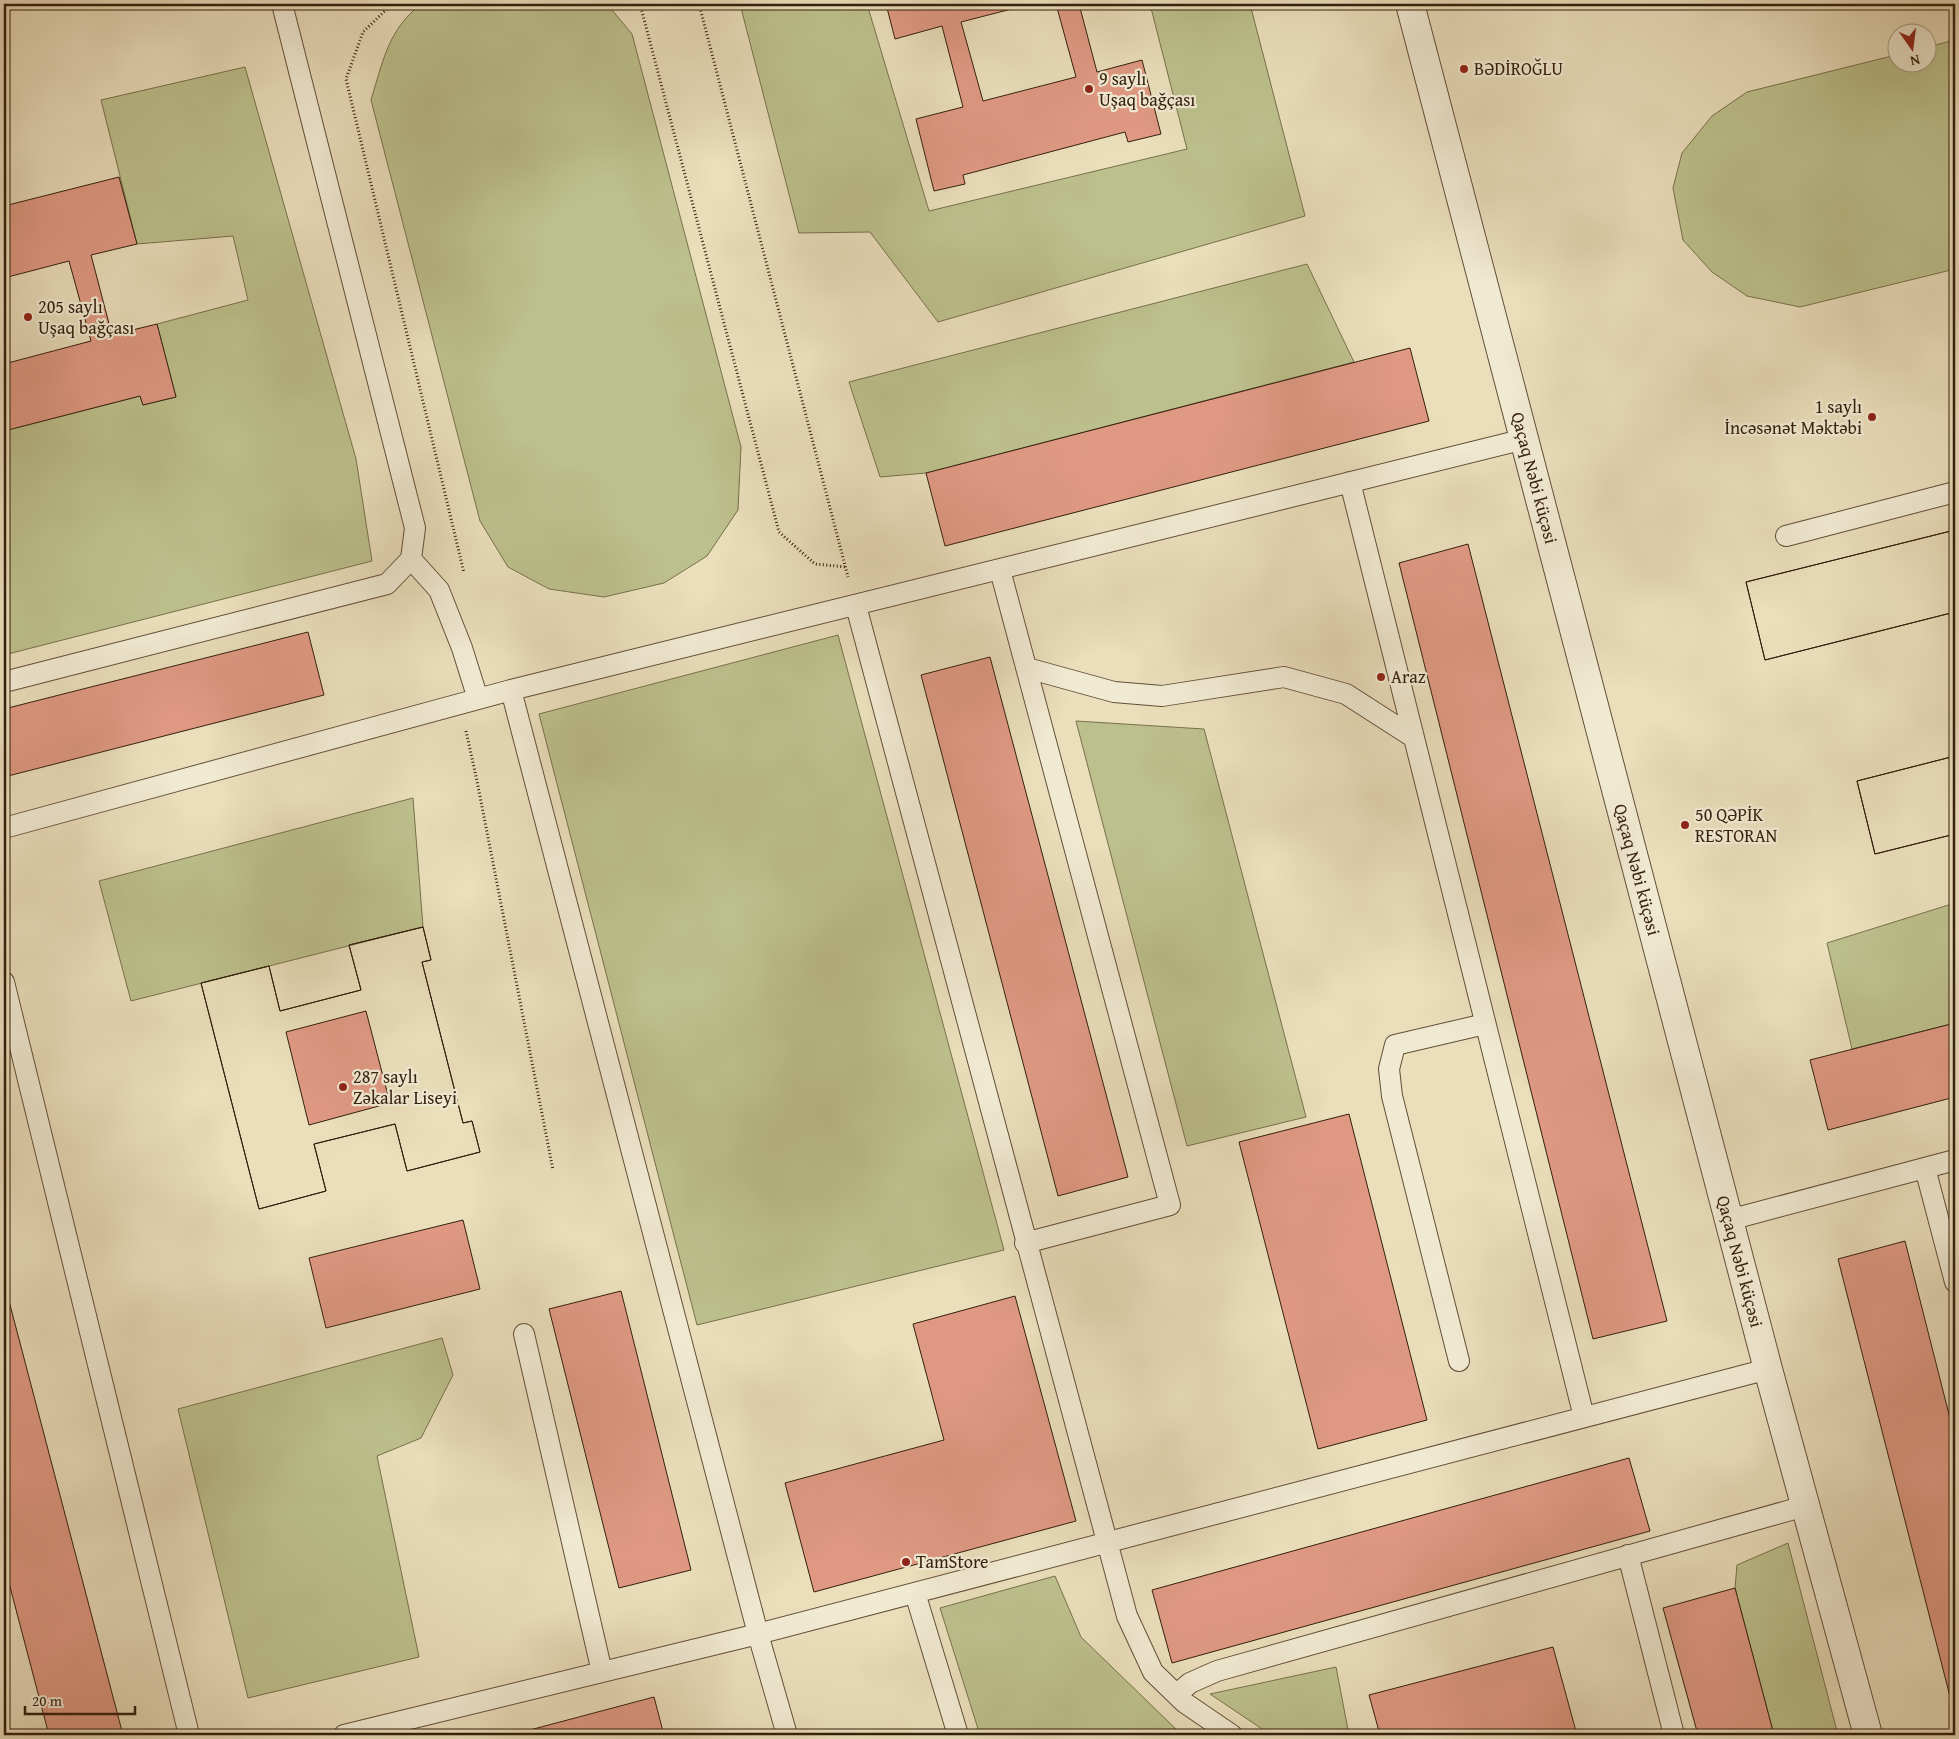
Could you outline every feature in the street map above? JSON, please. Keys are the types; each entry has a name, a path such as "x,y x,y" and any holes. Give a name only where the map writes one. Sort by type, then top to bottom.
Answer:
{"street":[{"name":"Qaçaq Nəbi küçəsi","path":"1410,4 1768,1369 1868,1735"}],"lane":[{"path":"4,682 387,584 411,559 415,528 282,4"},
{"path":"4,828 510,690 856,606 1525,439"},
{"path":"1350,482 1584,1417"},
{"path":"1786,536 1955,492"},
{"path":"411,559 439,590 462,648 469,702"},
{"path":"1000,570 1170,1205 1025,1243"},
{"path":"856,606 1105,1543 1127,1616 1154,1672 1177,1694 1232,1735"},
{"path":"1027,668 1114,692 1162,696 1284,677 1346,694 1413,737"},
{"path":"510,690 758,1634 787,1735"},
{"path":"4,982 189,1735"},
{"path":"1459,1361 1392,1096 1389,1069 1395,1045 1485,1024"},
{"path":"1729,1220 1955,1160"},
{"path":"1925,1168 1955,1282"},
{"path":"524,1334 602,1672"},
{"path":"344,1735 758,1634 1768,1369"},
{"path":"1177,1694 1190,1683 1217,1671 1805,1506"},
{"path":"1628,1555 1674,1735"},
{"path":"915,1593 958,1735"}],"path":[{"path":"392,4 363,32 346,78 466,580"},
{"path":"640,4 779,532 815,564 846,567"},
{"path":"700,4 856,606"},
{"path":"469,702 478,781 554,1170"}],"green space":[{"path":"421,4 607,4 632,34 741,447 738,510 707,556 664,583 604,597 549,589 508,567 480,521 371,100 388,47 401,24"},
{"path":"740,4 867,4 929,211 1187,149 1150,4 1250,4 1305,216 938,322 870,232 799,233"},
{"path":"1955,40 1955,269 1800,307 1747,296 1712,272 1683,240 1673,188 1682,153 1712,116 1747,92 1886,57 1886,72 1936,72 1936,45"},
{"path":"245,67 356,459 372,561 4,655 4,431 140,396 143,405 176,397 157,324 248,300 233,236 137,244 101,100"},
{"path":"1307,264 1354,362 926,473 880,477 849,382"},
{"path":"838,635 1004,1250 697,1325 539,714"},
{"path":"1076,721 1204,729 1306,1117 1187,1146"},
{"path":"413,798 423,927 131,1001 99,881"},
{"path":"1955,903 1955,1023 1852,1049 1827,943"},
{"path":"442,1338 453,1375 421,1438 377,1456 419,1657 248,1698 178,1409"},
{"path":"1788,1543 1838,1735 1774,1735 1735,1588 1737,1565"},
{"path":"1055,1576 1081,1637 1179,1732 1164,1735 980,1735 940,1608"},
{"path":"1336,1667 1349,1735 1271,1735 1210,1694"}],"building":[{"name":"9 saylı Uşaq bağçası","path":"886,4 1031,4 961,22 983,101 1076,77 1056,4 1079,4 1097,72 1142,60 1161,134 1128,142 1125,132 963,175 965,184 934,191 916,119 963,107 942,26 895,39"},
{"path":"119,177 137,244 91,255 112,335 157,324 176,397 143,405 140,396 4,431 4,364 91,341 69,261 4,278 4,206"},
{"path":"1410,348 1429,421 945,546 926,473"},
{"path":"1955,530 1955,632 1951,613 1765,660 1746,582"},
{"path":"1955,530 1955,632 1951,613 1765,660 1746,582"},
{"path":"1468,544 1667,1321 1593,1339 1399,563"},
{"path":"308,632 324,695 4,777 4,709"},
{"path":"990,657 1128,1177 1058,1196 921,675"},
{"path":"1955,756 1955,834 1875,854 1857,781"},
{"path":"1955,756 1955,834 1875,854 1857,781"},
{"name":"287 saylı Zəkalar Liseyi","path":"423,927 431,960 422,962 463,1123 472,1121 480,1152 407,1171 395,1124 314,1144 326,1191 259,1209 201,983 269,966 280,1011 361,990 349,945","holes":["366,1011 390,1103 309,1125 286,1032"]},
{"name":"287 saylı Zəkalar Liseyi","path":"423,927 431,960 422,962 463,1123 472,1121 480,1152 407,1171 395,1124 314,1144 326,1191 259,1209 201,983 269,966 280,1011 361,990 349,945"},
{"path":"1955,1023 1955,1097 1828,1130 1810,1060"},
{"path":"1349,1114 1427,1420 1318,1449 1239,1142"},
{"path":"463,1220 480,1289 326,1328 309,1258"},
{"path":"1905,1241 1955,1438 1955,1716 1838,1259"},
{"path":"4,1282 123,1735 49,1735 4,1564"},
{"path":"621,1291 691,1570 619,1588 549,1309"},
{"path":"1015,1296 1076,1521 814,1592 785,1483 944,1440 913,1324"},
{"path":"1629,1458 1650,1531 1172,1663 1152,1590"},
{"path":"1735,1588 1774,1735 1698,1735 1663,1608"},
{"path":"1553,1647 1577,1735 1380,1735 1369,1695"},
{"path":"654,1697 664,1735 511,1735"}],"place":[{"name":"BƏDİROĞLU","path":"1464,69"},
{"name":"9 saylı Uşaq bağçası","path":"1089,89"},
{"name":"205 saylı Uşaq bağçası","path":"28,317"},
{"name":"1 saylı İncəsənət Məktəbi","path":"1872,417"},
{"name":"Araz","path":"1381,677"},
{"name":"50 QƏPİK RESTORAN","path":"1685,825"},
{"name":"287 saylı Zəkalar Liseyi","path":"343,1087"},
{"name":"TamStore","path":"906,1562"}]}
